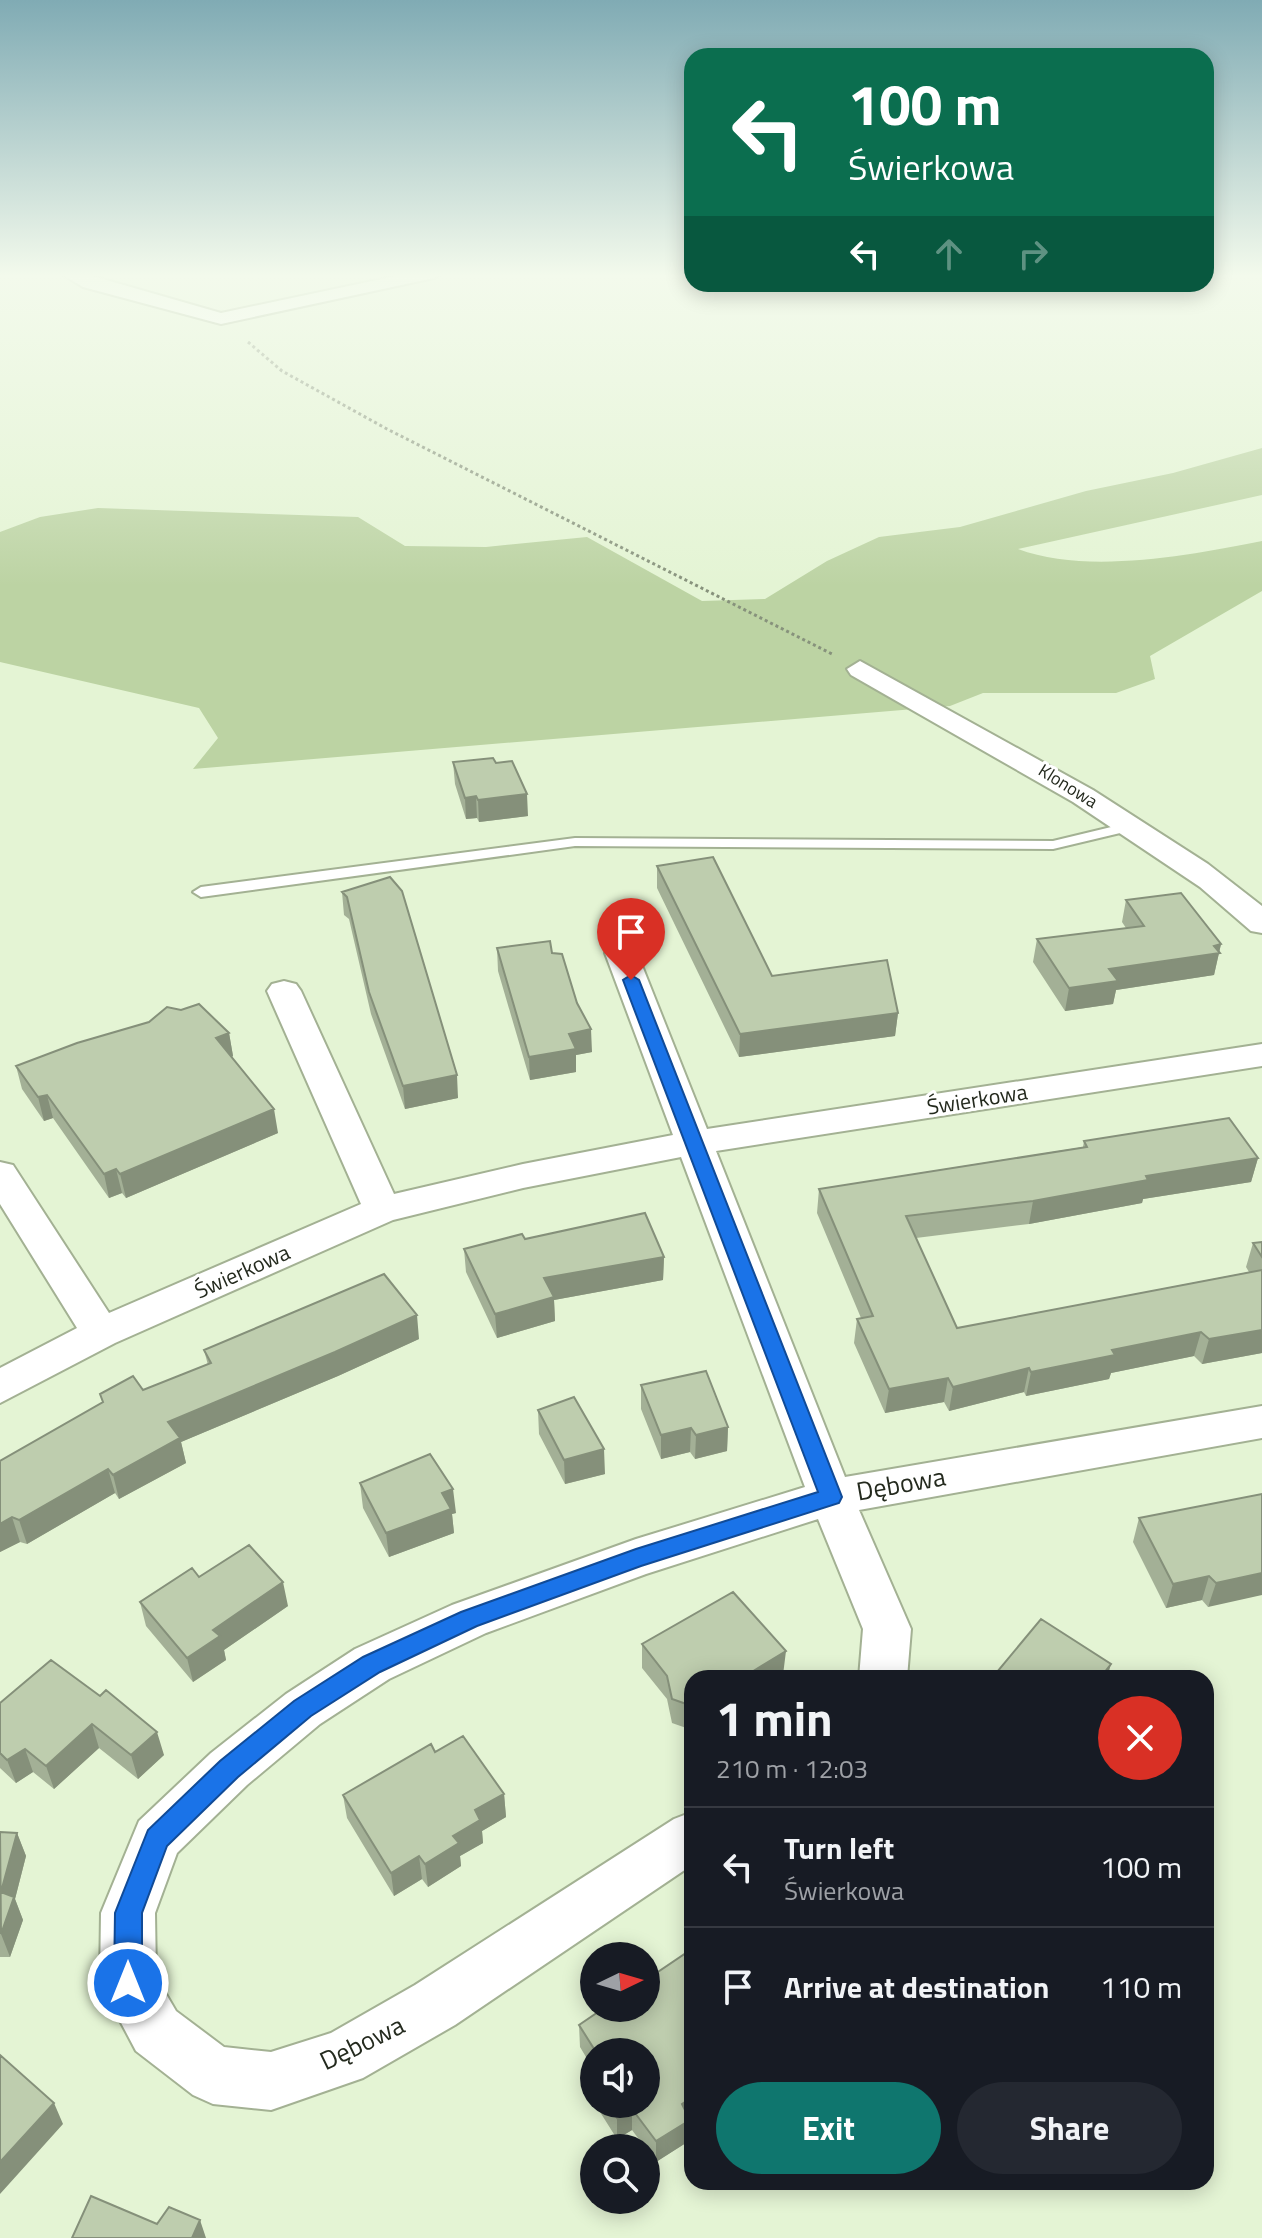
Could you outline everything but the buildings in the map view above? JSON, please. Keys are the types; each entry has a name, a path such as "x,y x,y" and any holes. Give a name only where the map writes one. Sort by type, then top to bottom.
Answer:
{"street":[{"name":"Klonowa","path":"860,669 1024,758 1132,826 1239,900 1262,924"},
{"path":"621,953 831,1497 887,1629 884,1670"},
{"path":"284,991 382,1210"},
{"name":"Świerkowa","path":"0,1387 101,1333 382,1210 523,1176 693,1143 1262,1055"},
{"path":"0,1174 101,1333"},
{"name":"Dębowa","path":"684,1841 435,2005 343,2058 271,2081 213,2075 156,2031 128,1983 128,1913 157,1838 229,1769 303,1709 372,1664 469,1619 636,1558 831,1497 1262,1422"}],"lane":[{"path":"201,892 575,842 1053,845 1132,826"}],"path":[{"path":"294,377 387,429 860,669"}],"green space":[{"path":"1262,448 1262,495 1018,549 1045,557 1107,562 1172,557 1262,541 1262,591 1150,656 1155,679 1116,693 983,693 950,706 193,769 218,738 199,708 0,662 0,532 40,517 98,508 358,517 405,546 486,547 587,537 702,601 765,599 827,561 879,537 960,527 1086,491 1173,473"}],"route":[{"path":"128,1983 128,1913 157,1838 229,1769 303,1709 372,1664 469,1619 636,1558 831,1497 631,980"}]}
